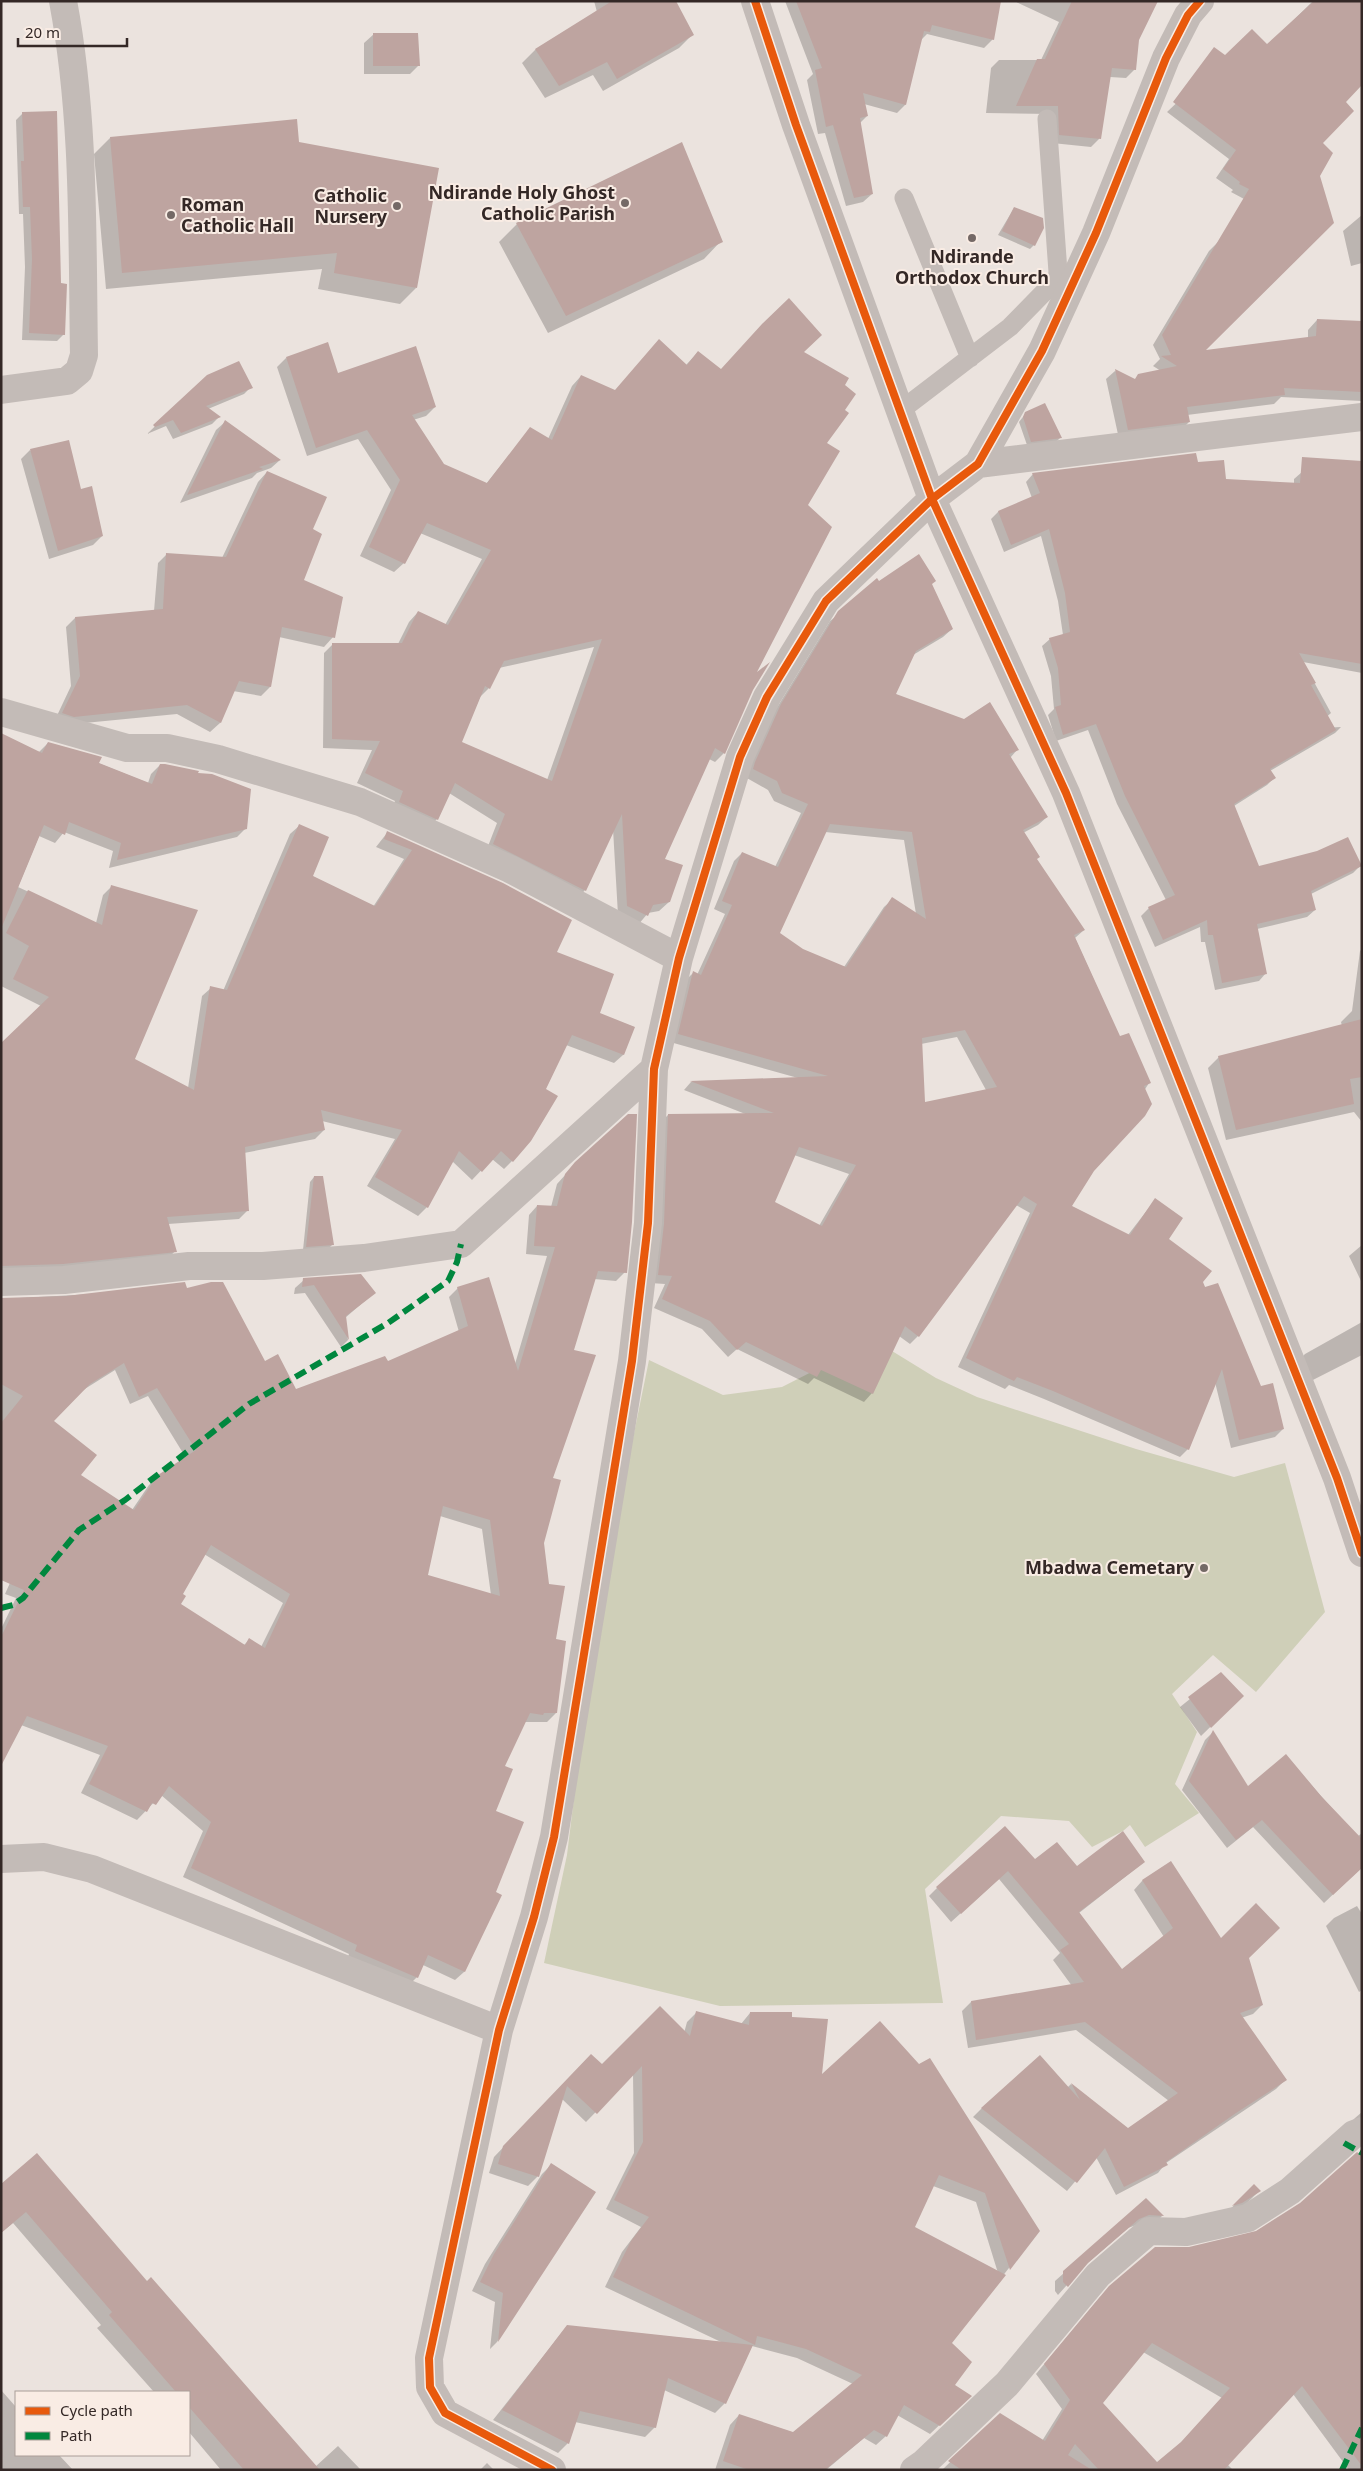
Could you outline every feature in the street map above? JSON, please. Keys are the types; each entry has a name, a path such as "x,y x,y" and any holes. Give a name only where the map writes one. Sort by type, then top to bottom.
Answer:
{"street":[{"path":"1,390 67,380 79,371 84,355 82,227 76,110 70,37 63,1"},
{"path":"756,1 796,125 932,499 1066,792 1349,1479 1362,1553"},
{"path":"552,2470 445,2413 430,2386 428,2358 499,2030 534,1917 554,1837 632,1361 648,1223 654,1069 679,958 740,757 767,697 826,601 932,499 978,464 1042,351 1096,233 1166,58 1191,6"},
{"path":"978,464 1362,417"},
{"path":"1,712 127,748 167,748 218,759 360,802 510,869 679,958"},
{"path":"1,1282 64,1280 189,1266 263,1266 364,1258 461,1244 654,1069"},
{"path":"1,1858 44,1857 92,1869 499,2030"},
{"path":"924,2468 1007,2384 1098,2275 1149,2231 1186,2232 1248,2218 1290,2190 1354,2134 1362,2131"}],"lane":[{"path":"900,411 1010,327 1058,276 1047,119"},
{"path":"904,198 970,358"}],"green space":[{"path":"879,1343 936,1378 977,1397 1136,1449 1234,1477 1285,1463 1325,1612 1256,1692 1213,1655 1172,1694 1197,1732 1175,1784 1199,1813 1145,1847 1130,1825 1123,1831 1092,1847 1069,1821 1001,1816 925,1889 943,2003 720,2006 544,1963 567,1855 596,1619 649,1360 723,1395 782,1387 837,1359"}],"building":[{"path":"612,1 676,1 694,35 617,79 607,62 559,86 535,49"},
{"path":"796,1 1001,1 994,40 932,25 930,32 924,31 906,105 863,93 868,116 860,118 873,194 854,198 833,125 826,127 815,70 822,68"},
{"path":"1072,1 1158,1 1139,40 1136,70 1112,68 1101,139 1059,135 1058,106 1016,106 1037,59 1045,59"},
{"path":"1314,1 1362,1 1362,85 1346,102 1354,111 1323,143 1333,153 1320,176 1334,223 1206,350 1316,336 1317,319 1362,321 1362,392 1284,388 1285,395 1187,407 1190,422 1128,430 1115,369 1135,379 1138,374 1177,366 1161,356 1171,355 1162,335 1249,189 1239,184 1240,182 1223,169 1236,150 1173,102 1214,47 1225,55 1252,29 1267,44"},
{"path":"373,33 418,33 420,66 373,66"},
{"path":"57,111 61,283 67,284 65,335 29,333 32,259 30,207 23,207 21,161 24,161 22,112"},
{"path":"297,119 299,142 439,168 417,288 334,273 337,253 122,273 110,137"},
{"path":"682,142 723,242 566,316 516,223"},
{"path":"1014,207 1043,218 1044,228 1035,246 1002,231"},
{"path":"789,298 822,335 804,352 849,378 845,385 856,394 845,410 849,413 827,443 840,451 808,505 832,527 757,672 770,662 753,690 725,754 715,748 665,859 683,865 670,902 653,905 648,916 627,906 622,814 586,891 493,844 505,814 455,783 438,820 399,802 403,791 365,773 380,741 332,739 332,643 402,643 418,611 448,625 491,550 427,523 405,564 369,547 400,480 367,430 316,448 286,357 328,342 338,373 416,346 436,407 412,415 444,464 487,483 530,427 552,440 581,375 615,390 659,339 687,365 698,351 721,369 762,324","holes":["602,639 552,781 462,742 485,686 490,689 504,661"]},
{"path":"239,361 253,388 206,406 221,417 181,433 173,420 155,427 153,425 207,375"},
{"path":"1045,403 1062,438 1031,442 1023,417 1025,412"},
{"path":"225,420 281,460 259,467 263,469 187,495"},
{"path":"69,440 81,489 92,486 103,536 58,551 30,449"},
{"path":"1196,453 1198,462 1224,460 1226,479 1300,483 1302,457 1362,461 1362,664 1299,653 1316,683 1311,685 1336,730 1270,769 1276,778 1234,804 1259,866 1317,851 1348,837 1362,866 1311,891 1316,910 1257,924 1267,974 1222,983 1213,935 1208,935 1207,920 1163,940 1148,907 1175,895 1125,796 1096,724 1063,735 1055,707 1061,705 1058,668 1049,638 1070,632 1065,593 1049,529 1011,545 998,511 1040,493 1032,473"},
{"path":"267,471 327,497 313,529 322,534 304,580 343,597 335,638 282,627 271,687 239,681 221,723 187,705 74,717 62,713 80,676 75,617 163,609 166,553 226,557"},
{"path":"919,554 936,581 932,584 953,629 916,651 896,694 964,719 990,702 1019,750 1009,754 1048,817 1023,830 1040,857 1037,859 1085,930 1074,935 1120,1036 1129,1033 1151,1083 1144,1086 1152,1104 1145,1116 1094,1171 1072,1206 1130,1235 1155,1198 1183,1218 1169,1239 1212,1271 1203,1282 1205,1287 1218,1283 1261,1386 1273,1383 1284,1429 1239,1440 1222,1369 1189,1450 1053,1391 1017,1377 1014,1381 966,1358 1037,1204 1024,1196 919,1337 905,1326 873,1394 821,1370 817,1377 746,1342 737,1350 710,1321 662,1299 672,1276 658,1275 664,1224 668,1114 774,1113 690,1081 828,1076 678,1034 693,971 701,975 732,905 722,901 742,852 778,867 808,804 782,793 777,781 753,769 755,762 781,704 838,611 877,578 879,581","holes":["830,824 912,832 926,919 892,897 846,967 803,949 780,933","965,1030 997,1087 925,1102 922,1038","799,1147 856,1165 822,1226 775,1202"]},
{"path":"1,733 42,753 48,742 102,757 99,763 152,784 160,764 165,764 199,771 198,773 212,774 251,789 247,829 117,860 121,843 69,822 65,835 44,825 1,929"},
{"path":"299,824 329,837 313,876 375,906 412,850 384,839 387,831 503,883 572,920 557,952 614,974 600,1013 635,1027 624,1055 572,1035 546,1089 558,1096 531,1141 513,1162 501,1151 482,1172 459,1151 428,1208 375,1177 402,1130 321,1110 325,1130 245,1147 249,1211 167,1217 177,1252 63,1264 1,1266 1,1043 49,997 13,979 29,946 6,933 28,890 102,925 111,885 198,910 135,1059 194,1090 210,986 227,990"},
{"path":"1362,1019 1362,1077 1350,1079 1354,1104 1236,1130 1218,1056"},
{"path":"628,1114 637,1114 632,1222 627,1273 598,1271 574,1350 596,1355 553,1478 561,1480 544,1543 549,1584 565,1586 556,1639 566,1641 557,1713 544,1713 543,1715 530,1713 505,1766 513,1769 496,1811 524,1822 496,1892 502,1895 465,1972 428,1955 418,1978 355,1951 357,1945 191,1868 211,1822 169,1786 156,1805 152,1803 147,1812 89,1784 108,1746 27,1716 1,1766 1,1637 24,1590 1,1580 1,1423 23,1396 1,1384 1,1298 66,1296 185,1282 187,1288 211,1282 223,1282 265,1361 278,1354 296,1389 385,1356 388,1361 468,1326 457,1287 489,1277 518,1371 555,1247 534,1246 537,1205 557,1206 565,1174 575,1162","holes":["124,1363 139,1397 157,1388 196,1450 158,1475 134,1510 81,1475 97,1455 54,1421 90,1384","443,1506 490,1520 500,1596 428,1575","211,1545 290,1594 265,1648 249,1638 245,1645 181,1604 186,1596 183,1594"]},
{"path":"314,1176 323,1176 334,1245 306,1247"},
{"path":"361,1274 376,1293 346,1316 349,1340 314,1285 302,1287 303,1278"},
{"path":"1221,1672 1244,1696 1211,1728 1188,1697"},
{"path":"1213,1730 1248,1786 1286,1754 1321,1796 1362,1839 1362,1868 1333,1895 1262,1820 1236,1840 1189,1781"},
{"path":"1005,1826 1035,1859 1057,1842 1077,1866 1123,1831 1145,1862 1079,1912 1122,1969 1173,1928 1142,1880 1171,1861 1221,1938 1256,1903 1280,1928 1249,1958 1263,2005 1240,2013 1287,2080 1166,2162 1168,2165 1124,2187 1105,2148 1077,2183 981,2108 1040,2055 1080,2100 1071,2083 1128,2128 1178,2093 1085,2022 976,2040 971,2001 1084,1982 1060,1950 1069,1944 1008,1871 961,1914 936,1887"},
{"path":"660,2006 690,2036 696,2011 749,2025 750,2012 792,2012 792,2017 828,2019 822,2074 880,2021 919,2064 930,2058 1040,2231 1010,2270 985,2193 939,2175 915,2227 1006,2275 952,2343 972,2362 955,2385 972,2396 940,2426 904,2405 887,2437 874,2430 825,2470 749,2470 723,2461 739,2414 793,2432 862,2375 806,2349 757,2336 755,2345 613,2277 631,2241 649,2217 614,2200 643,2142 642,2066 597,2114 567,2086 539,2177 498,2164 503,2146 591,2054 602,2064"},
{"path":"1357,2152 1362,2156 1362,2466 1302,2386 1224,2470 1099,2470 1075,2444 1068,2455 1092,2470 962,2470 948,2461 1000,2413 1045,2441 1070,2400 1044,2364 1109,2286 1155,2247 1189,2247 1256,2231 1300,2203","holes":["1152,2343 1230,2388 1181,2442 1157,2462 1103,2403"]},
{"path":"37,2153 147,2281 151,2277 320,2470 244,2470 190,2408 190,2391 175,2391 109,2315 112,2312 26,2212 1,2233 1,2184"},
{"path":"551,2163 596,2192 498,2342 503,2293 480,2282 494,2254"},
{"path":"1254,2184 1261,2191 1242,2203 1232,2206"},
{"path":"1146,2198 1164,2216 1149,2215 1139,2219 1088,2263 1068,2287 1063,2282 1063,2271"},
{"path":"567,2325 753,2345 726,2404 668,2378 656,2428 580,2411 569,2444 502,2410"}],"marked path":[{"path":"1,1608 13,1605 23,1598 79,1530 125,1500 249,1404 388,1323 448,1281 457,1262 461,1244"},
{"path":"1344,2143 1362,2153"},
{"path":"1342,2470 1362,2428"}],"cycle path":[{"path":"755,1 796,125 932,499 1066,793 1337,1478 1362,1553"},
{"path":"552,2470 445,2413 430,2387 429,2358 499,2030 534,1917 554,1837 632,1361 648,1223 654,1069 679,958 740,757 767,697 826,601 932,499 978,464 1042,351 1096,233 1166,58 1188,15 1200,1"}],"place":[{"name":"Ndirande Holy Ghost Catholic Parish","path":"625,203"},
{"name":"Catholic Nursery","path":"397,206"},
{"name":"Roman Catholic Hall","path":"171,215"},
{"name":"Ndirande Orthodox Church","path":"972,238"},
{"name":"Mbadwa Cemetary","path":"1204,1568"}]}
